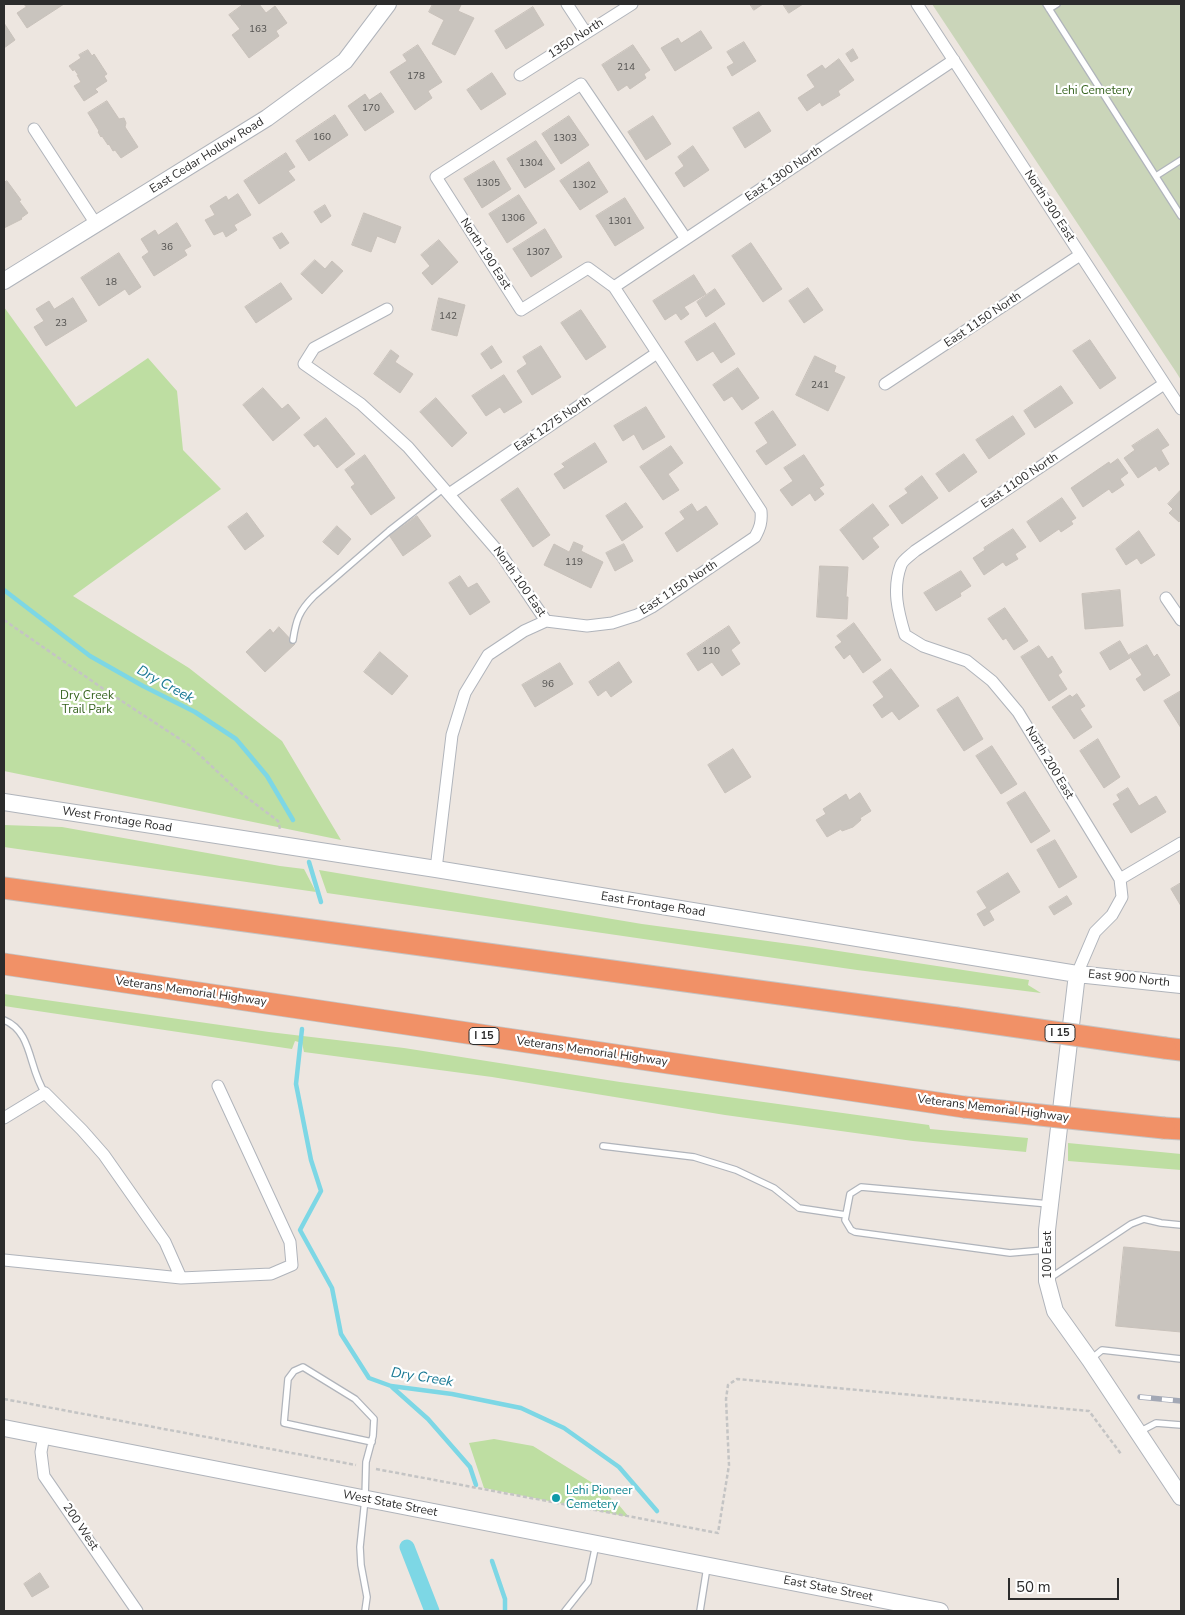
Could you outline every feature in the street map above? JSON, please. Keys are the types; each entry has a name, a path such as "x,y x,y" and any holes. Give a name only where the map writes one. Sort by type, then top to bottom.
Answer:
{"highway":[{"name":"I 15","path":"4,888 1173,1049"},
{"name":"Veterans Memorial Highway","path":"4,964 964,1108 1173,1128"}],"street":[{"name":"East Cedar Hollow Road","path":"4,282 268,118 345,61 388,4"},
{"path":"567,4 586,32"},
{"name":"1350 North","path":"520,75 632,4"},
{"name":"North 300 East","path":"917,4 1181,409"},
{"name":"East 1300 North","path":"614,287 954,60"},
{"name":"North 190 East","path":"686,239 581,84 436,177 521,310 588,268 614,287 761,511 762,516"},
{"path":"34,129 96,224"},
{"name":"East 1150 North","path":"885,384 1080,255"},
{"name":"North 100 East","path":"387,309 314,348 304,364 362,404 408,447 502,556 546,621 524,631 488,655 465,693 452,735 436,869"},
{"name":"East 1275 North","path":"446,491 657,353"},
{"name":"East 1100 North","path":"896,591 902,564 915,551 1164,384"},
{"name":"East 1150 North","path":"546,621 587,626 612,623 637,615 652,607 755,537 761,526 762,516"},
{"name":"North 200 East","path":"896,591 897,609 905,635 923,646 967,661 992,681 1018,712 1120,879"},
{"path":"1166,598 1181,620"},
{"name":"West Frontage Road","path":"4,802 230,837"},
{"name":"East Frontage Road","path":"230,837 1077,974"},
{"path":"1077,974 1095,932 1112,915 1122,897 1120,879 1181,843"},
{"name":"East 900 North","path":"1077,974 1181,985"},
{"name":"100 East","path":"1077,974 1050,1204 1047,1280 1055,1311 1181,1497"},
{"path":"4,1260 180,1278 271,1274 292,1265 290,1242 218,1086"},
{"path":"4,1118 45,1093 104,1155 165,1242 180,1278"},
{"name":"West State Street","path":"4,1428 776,1578"},
{"name":"200 West","path":"44,1436 40,1452 44,1476 137,1611"},
{"name":"East State Street","path":"776,1578 916,1609 940,1611"}],"lane":[{"path":"1058,4 1048,6 1181,216"},
{"path":"1156,176 1181,160"},
{"path":"293,640 295,622 303,608 314,596 389,531 446,491"},
{"path":"4,1020 13,1024 22,1034 37,1082 45,1093"},
{"path":"603,1146 694,1157 736,1170 774,1188 800,1208 846,1215"},
{"path":"1047,1250 1010,1253 855,1232 846,1225 845,1220 850,1194 861,1187 1050,1204"},
{"path":"1047,1280 1131,1224 1144,1219 1181,1225"},
{"path":"1090,1360 1102,1350 1181,1359"},
{"path":"365,1611 367,1597 361,1565 360,1547 365,1499 366,1462 372,1442 374,1419 355,1399 304,1367 294,1371 288,1379 284,1422 372,1442"},
{"path":"1137,1433 1156,1423 1181,1425"},
{"path":"565,1611 588,1582 596,1543"},
{"path":"700,1611 707,1565"}],"path":[{"path":"4,620 189,745 237,790 278,821 280,830"},
{"path":"718,1533 729,1465 726,1399 728,1385 737,1379 1089,1411 1121,1454"}],"green space":[{"name":"Lehi Cemetery","path":"932,4 1181,4 1181,380 1176,372"},
{"name":"Dry Creek Trail Park","path":"4,307 76,407 148,358 177,391 183,450 221,489 73,596 189,668 282,741 341,840 4,771"},
{"path":"4,825 62,827 304,869 316,892 4,847"},
{"path":"319,870 642,924 812,947 1029,980 1028,985 1041,993 857,970 327,893"},
{"path":"4,994 269,1032 404,1048 620,1082 929,1125 930,1129 1028,1138 1026,1152 913,1141 725,1115 492,1077 304,1052 302,1043 295,1041 292,1049 4,1006"},
{"path":"1068,1143 1181,1154 1181,1170 1068,1161"},
{"path":"494,1439 533,1446 591,1482 618,1504 629,1517 484,1488 469,1443"}],"building":[{"path":"24,4 64,4 27,28 17,13 26,7"},
{"path":"244,4 259,4 266,13 275,6 287,23 276,31 279,36 249,58 232,35 240,29 229,15"},
{"path":"433,4 459,4 461,5 458,11 474,18 455,55 432,44 444,20 429,12"},
{"path":"750,4 763,4 754,10"},
{"path":"783,4 803,4 789,13"},
{"path":"533,7 544,25 506,49 495,31"},
{"path":"4,23 15,40 4,48"},
{"path":"701,31 712,48 675,71 661,48 678,38 681,43"},
{"path":"744,42 756,61 732,76 727,67 734,63 727,52"},
{"path":"418,45 442,82 428,91 432,98 415,110 390,72 407,61 403,55"},
{"path":"633,45 650,70 644,74 646,78 630,89 627,85 618,91 602,65"},
{"path":"853,49 858,58 851,62 846,54"},
{"path":"88,50 92,56 94,54 107,74 104,76 107,81 95,89 98,92 84,101 74,86 81,82 77,75 79,76 69,66 81,58 79,55"},
{"path":"839,59 854,80 838,91 840,95 822,106 820,102 807,111 798,98 815,87 807,75 822,65 825,69"},
{"path":"492,73 506,94 481,110 467,90"},
{"path":"381,93 394,112 365,131 348,106 365,94 369,100"},
{"path":"107,101 119,119 124,118 125,127 138,147 121,158 101,137 88,113"},
{"path":"759,112 771,131 745,148 733,128"},
{"path":"335,115 348,135 309,161 296,141"},
{"path":"569,116 589,145 561,164 542,134"},
{"path":"653,116 671,144 646,160 628,132"},
{"path":"536,141 555,169 525,188 507,159"},
{"path":"693,146 709,170 684,187 675,173 684,166 678,157"},
{"path":"286,153 295,167 288,171 295,180 259,204 244,181"},
{"path":"494,161 511,189 482,208 464,179"},
{"path":"589,162 608,192 580,210 560,181"},
{"path":"7,181 28,213 22,219 4,228 4,183"},
{"path":"238,194 251,215 234,225 237,230 226,237 223,231 214,235 205,220 215,215 210,206 226,196 228,200"},
{"path":"519,195 537,223 507,243 489,214"},
{"path":"625,198 644,228 615,246 596,216"},
{"path":"325,205 331,216 321,223 314,212"},
{"path":"364,213 401,227 395,243 377,236 371,252 352,245"},
{"path":"177,223 191,246 184,250 187,255 154,276 142,257 149,252 141,239 155,230 158,235"},
{"path":"545,229 562,257 531,277 513,249"},
{"path":"282,233 289,243 280,249 273,238"},
{"path":"439,240 458,262 432,285 422,273 430,266 421,255"},
{"path":"751,243 782,289 763,302 732,256"},
{"path":"119,253 141,287 129,295 125,289 99,306 81,278"},
{"path":"315,260 325,269 332,261 343,271 322,294 301,274"},
{"path":"694,275 706,294 684,307 689,314 681,320 676,313 665,320 653,301"},
{"path":"281,283 292,299 256,323 245,307"},
{"path":"808,288 823,310 804,323 789,301"},
{"path":"715,289 725,304 706,317 697,302"},
{"path":"73,298 87,321 46,346 34,327 44,321 36,309 49,301 54,309"},
{"path":"439,298 465,305 457,336 432,330"},
{"path":"581,310 606,347 586,360 561,323"},
{"path":"715,323 735,354 721,363 713,351 697,361 685,342"},
{"path":"1090,340 1116,378 1100,389 1073,351"},
{"path":"492,346 502,362 491,369 481,354"},
{"path":"541,346 561,377 532,395 517,371 527,364 523,357"},
{"path":"391,350 399,356 395,362 413,374 400,393 374,374"},
{"path":"815,356 836,366 834,372 845,377 828,411 796,395"},
{"path":"738,368 759,398 742,410 732,396 724,401 713,385"},
{"path":"504,375 522,402 504,413 500,407 486,416 472,396"},
{"path":"1061,386 1073,403 1035,428 1024,411"},
{"path":"263,388 282,409 288,404 300,418 273,441 243,405"},
{"path":"436,398 467,433 452,447 420,412"},
{"path":"646,407 665,437 643,450 634,434 623,441 614,426"},
{"path":"773,411 796,445 766,465 756,451 768,443 755,423"},
{"path":"1013,416 1025,434 989,459 976,440"},
{"path":"326,418 355,454 337,468 318,444 314,447 304,435"},
{"path":"1158,429 1169,445 1161,450 1169,464 1159,471 1156,466 1138,478 1124,458 1135,450 1132,446"},
{"path":"595,443 607,462 564,489 554,474 565,467 562,464"},
{"path":"671,446 683,463 668,474 679,490 663,500 640,467"},
{"path":"964,454 977,472 949,492 936,474"},
{"path":"365,455 395,498 371,515 351,487 355,484 345,470"},
{"path":"804,455 824,485 819,488 824,494 815,501 810,493 792,506 780,490 793,481 784,468"},
{"path":"1118,459 1128,473 1120,479 1124,485 1112,493 1109,489 1083,507 1071,488 1109,462 1110,464"},
{"path":"922,476 938,498 902,524 889,506 908,493 905,489"},
{"path":"518,488 550,535 533,547 501,500"},
{"path":"1180,491 1181,519 1179,522 1169,513 1173,509 1168,504"},
{"path":"1062,498 1076,518 1071,521 1073,524 1061,532 1059,529 1040,542 1027,522"},
{"path":"626,503 643,527 622,541 606,516"},
{"path":"692,504 697,512 706,506 718,524 677,552 665,533 685,519 680,512"},
{"path":"873,504 889,525 872,538 879,547 863,560 840,530"},
{"path":"247,513 264,536 245,550 228,527"},
{"path":"417,516 431,536 403,556 389,535"},
{"path":"337,526 351,539 338,555 323,542"},
{"path":"1013,529 1026,547 1015,554 1018,559 1006,566 1003,562 984,575 973,558 985,550 984,548"},
{"path":"1139,531 1155,555 1141,564 1137,558 1126,565 1116,549"},
{"path":"574,542 583,546 581,551 603,562 591,588 544,565 554,544 569,552"},
{"path":"624,544 633,561 615,571 606,553"},
{"path":"820,566 848,567 847,619 817,617"},
{"path":"961,571 971,586 960,593 961,596 936,611 924,593"},
{"path":"460,576 468,588 477,583 490,602 470,615 449,583"},
{"path":"1120,590 1123,626 1085,629 1082,594"},
{"path":"1005,608 1028,641 1014,650 1006,638 1003,640 988,619"},
{"path":"854,623 881,660 863,673 850,654 844,659 835,647 842,642 837,636"},
{"path":"729,626 740,643 731,650 740,664 722,676 712,662 698,671 687,654"},
{"path":"279,627 295,644 265,672 246,652 270,629 273,633"},
{"path":"1120,641 1130,658 1110,670 1100,653"},
{"path":"1147,645 1154,657 1157,654 1170,675 1144,691 1136,679 1142,675 1129,655"},
{"path":"1039,646 1048,659 1052,656 1062,672 1058,675 1067,689 1049,701 1021,657"},
{"path":"380,652 408,676 392,695 364,672"},
{"path":"619,662 632,682 611,697 606,690 598,696 589,682"},
{"path":"560,663 573,684 535,707 522,685"},
{"path":"891,669 919,706 899,720 892,711 882,718 873,705 884,697 873,682"},
{"path":"1181,691 1181,728 1164,701"},
{"path":"1077,694 1085,706 1080,709 1092,727 1074,739 1052,707 1070,695 1072,697"},
{"path":"958,697 983,739 964,751 937,710"},
{"path":"1098,739 1120,777 1104,788 1080,751"},
{"path":"992,746 1017,784 1001,794 976,756"},
{"path":"733,749 751,777 725,793 708,765"},
{"path":"1128,788 1139,806 1156,796 1166,812 1131,833 1113,804 1120,800 1117,795"},
{"path":"1025,792 1050,831 1031,843 1007,803"},
{"path":"860,793 871,811 860,818 861,820 853,827 842,831 841,829 827,837 816,820 826,814 823,809 846,794 849,800"},
{"path":"1055,840 1077,877 1059,888 1037,850"},
{"path":"1008,873 1020,892 989,911 994,920 984,926 977,914 987,908 977,892"},
{"path":"1181,883 1181,906 1171,889"},
{"path":"1067,896 1072,904 1054,915 1049,907"},
{"path":"1124,1247 1181,1252 1181,1332 1116,1326"},
{"path":"40,1573 49,1587 32,1597 24,1584"}],"waterway":[{"name":"Dry Creek","path":"4,590 90,656 143,686 195,712 236,739 267,776 293,820"},
{"name":"Dry Creek","path":"309,862 321,902"},
{"name":"Dry Creek","path":"302,1029 296,1084 311,1160 321,1191 300,1230 332,1288 341,1334 369,1378 391,1386 452,1394 521,1408 564,1428 619,1467 657,1511"},
{"path":"392,1387 428,1419 470,1467 476,1485"},
{"path":"407,1547 432,1611"},
{"path":"492,1561 505,1599 505,1611"}],"railway":[{"path":"1140,1397 1181,1401"}],"place":[{"name":"Lehi Pioneer Cemetery","path":"556,1498"}]}
